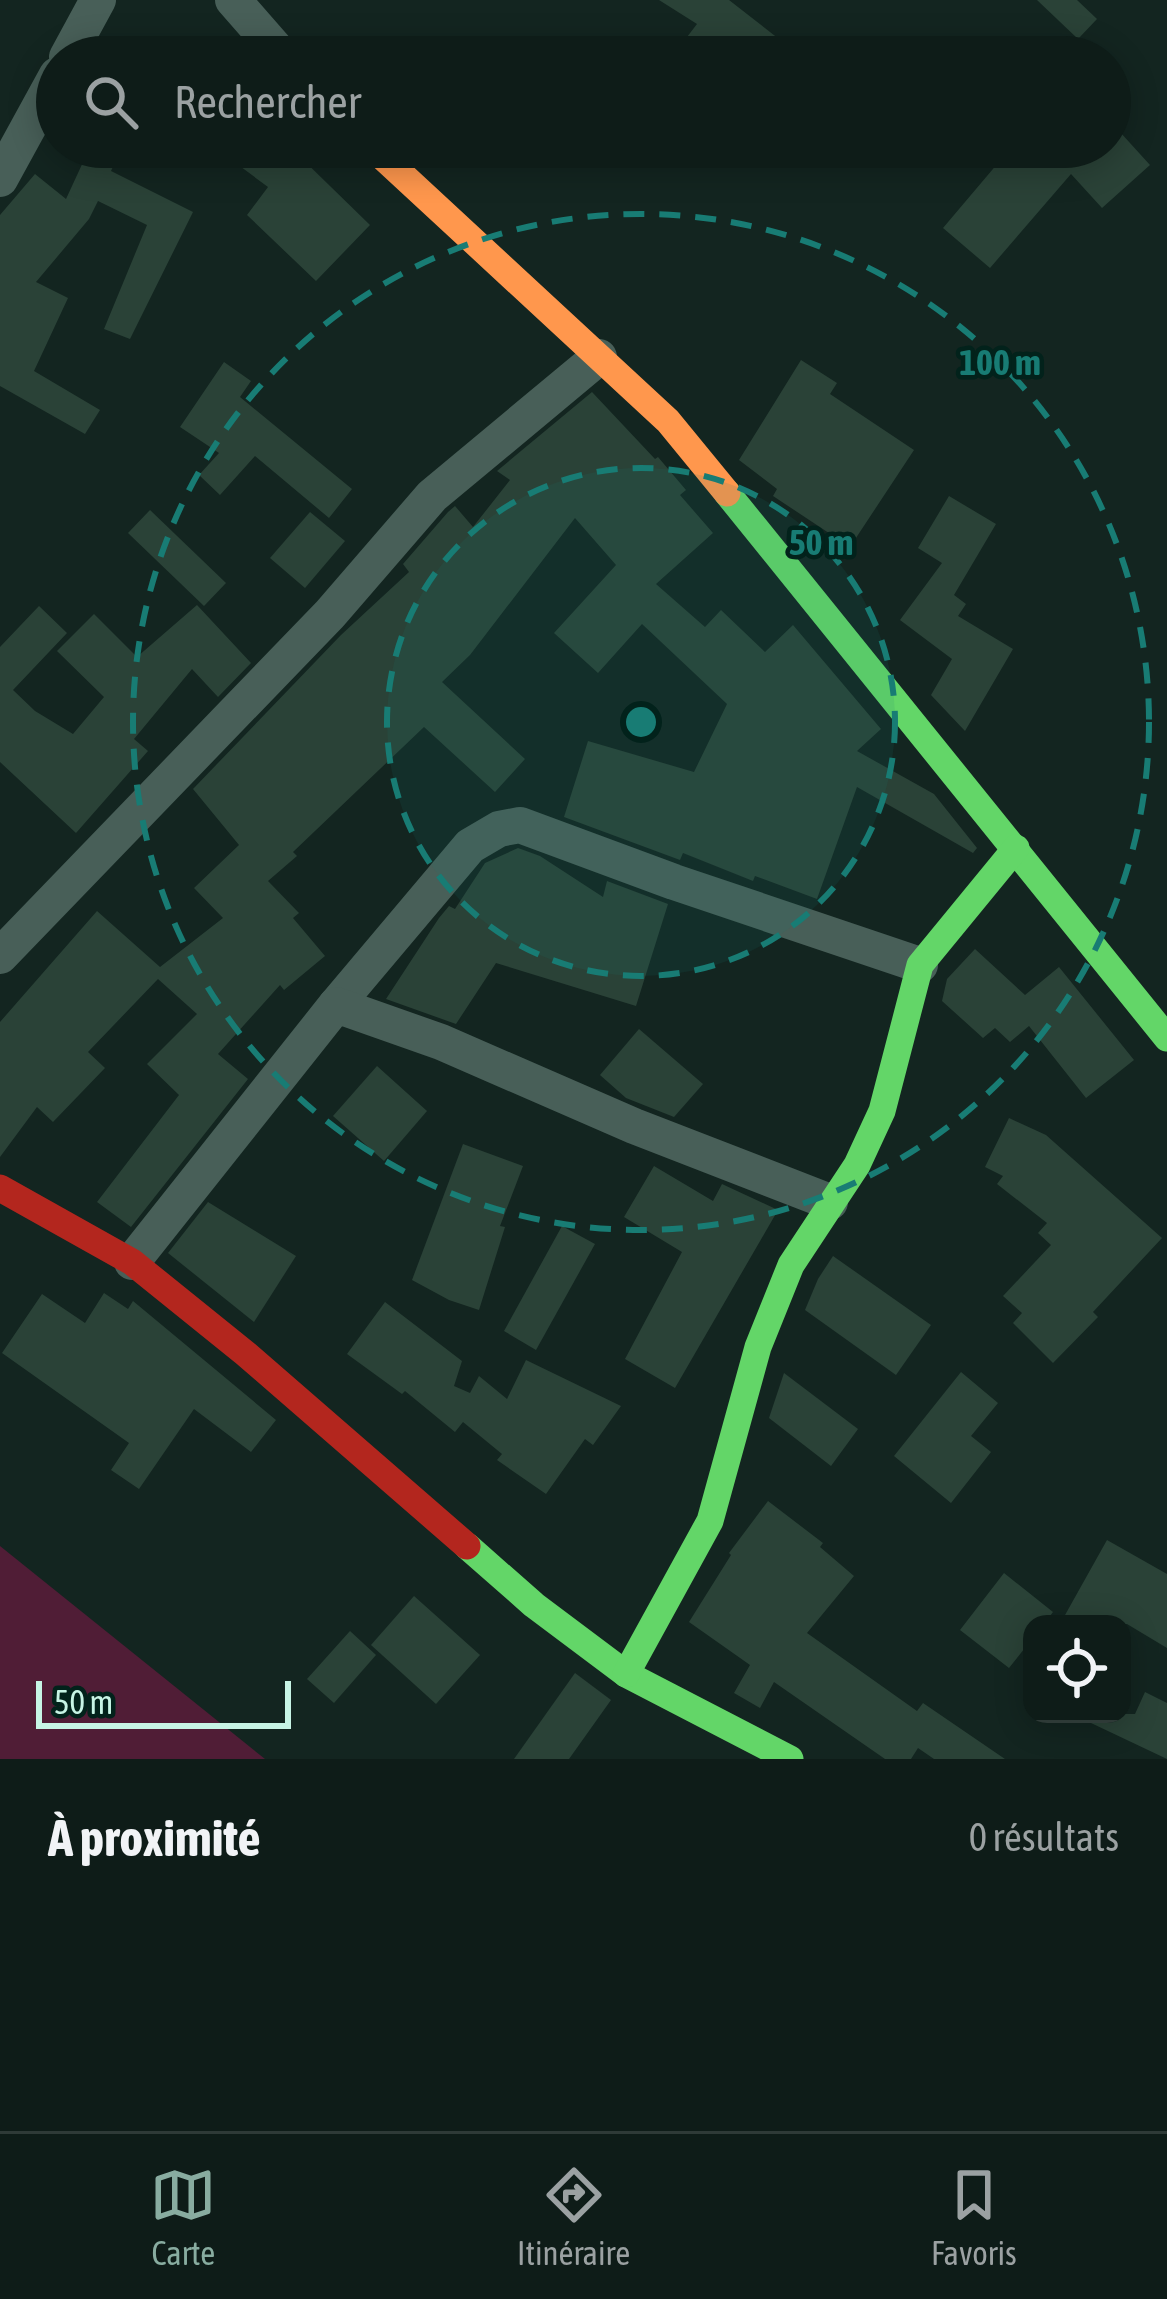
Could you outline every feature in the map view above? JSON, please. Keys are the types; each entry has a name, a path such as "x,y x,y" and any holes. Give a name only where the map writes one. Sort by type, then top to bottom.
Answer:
{"street":[{"path":"78,36 98,0"},
{"path":"233,0 265,36"},
{"path":"0,179 36,113"},
{"path":"395,168 668,421 1167,1038"},
{"path":"0,956 330,614 432,496 599,357"},
{"path":"132,1262 336,1005 470,846 499,829 520,825 920,965"},
{"path":"626,1674 710,1521 758,1347 791,1265 857,1165 882,1111 920,965 1016,848"},
{"path":"336,1005 442,1042 634,1126 830,1202"},
{"path":"0,1188 132,1262 246,1354 534,1604 626,1674 790,1759"}],"shaded area":[{"path":"0,1546 265,1759 0,1759"}],"building":[{"path":"659,0 729,0 775,36 688,36 697,24"},
{"path":"1037,0 1077,0 1097,19 1081,36 1075,36"},
{"path":"1131,144 1150,165 1102,208 1071,174 990,268 943,228 994,168 1131,168"},
{"path":"80,168 112,168 193,212 130,339 104,329 147,225 98,201 89,219 36,282 68,298 34,371 100,410 85,434 0,386 0,215 35,174 66,199"},
{"path":"242,168 312,168 370,225 316,281 247,215 268,187"},
{"path":"801,360 837,383 830,394 914,450 850,547 773,496 777,489 739,460"},
{"path":"224,362 251,381 240,397 352,489 329,518 255,456 220,495 199,475 219,453 180,427"},
{"path":"592,392 658,457 686,490 680,495 713,533 656,584 705,627 721,610 765,652 793,625 881,729 857,751 934,794 977,848 973,853 857,787 817,899 755,876 753,881 683,853 680,860 564,817 588,741 694,772 727,704 642,624 598,673 554,633 616,565 575,518 470,655 442,682 525,759 495,792 424,727 268,881 299,913 293,918 325,956 284,990 280,985 218,1054 248,1079 131,1227 97,1202 179,1095 147,1064 197,1014 158,979 88,1052 105,1068 53,1122 37,1107 0,1157 0,1022 97,911 160,967 223,918 194,888 239,845 193,789 341,635 409,572 403,564 448,512 455,506 473,527 510,480 497,471"},
{"path":"949,496 996,524 954,595 966,604 958,616 1013,649 965,731 931,695 952,659 900,620 942,563 918,548"},
{"path":"150,510 226,583 204,606 128,533"},
{"path":"310,512 345,541 305,588 270,558"},
{"path":"197,605 251,663 218,697 192,669 134,739 148,751 76,833 0,762 0,647 39,606 67,633 13,690 35,711 73,734 104,697 57,651 94,614 137,657"},
{"path":"518,848 540,856 603,897 607,881 668,904 636,1006 496,963 456,1024 386,999 439,918 449,906 455,909 485,863"},
{"path":"975,949 1025,995 1059,967 1134,1060 1086,1098 1029,1026 1010,1042 995,1028 983,1038 942,1001 947,979"},
{"path":"639,1029 703,1084 674,1117 626,1098 600,1075"},
{"path":"377,1066 427,1111 384,1161 333,1116"},
{"path":"1009,1118 1046,1135 1162,1238 1093,1312 1098,1317 1053,1363 1013,1323 1022,1313 1003,1296 1051,1245 1038,1233 1047,1223 997,1184 1003,1176 985,1167"},
{"path":"463,1144 523,1166 500,1226 505,1227 479,1310 412,1280"},
{"path":"654,1166 713,1201 722,1184 778,1210 675,1388 625,1359 682,1252 624,1217"},
{"path":"208,1202 296,1256 254,1322 168,1253"},
{"path":"562,1226 595,1244 536,1350 504,1331"},
{"path":"833,1256 931,1325 896,1375 805,1310"},
{"path":"104,1293 128,1309 133,1301 276,1420 251,1452 194,1409 139,1489 111,1470 129,1443 2,1353 42,1294 85,1323"},
{"path":"385,1302 462,1361 454,1386 470,1393 479,1376 507,1399 526,1360 621,1406 593,1445 585,1439 546,1494 497,1460 502,1454 463,1422 455,1432 405,1391 402,1394 347,1354"},
{"path":"961,1372 998,1403 971,1436 991,1452 951,1503 894,1456"},
{"path":"784,1373 858,1429 831,1466 769,1418"},
{"path":"768,1501 823,1543 820,1547 854,1576 807,1633 917,1711 923,1703 1005,1759 934,1759 918,1748 911,1759 885,1759 774,1682 760,1708 734,1693 750,1665 689,1622 729,1553"},
{"path":"1107,1540 1167,1574 1167,1648 1131,1626 1131,1615 1065,1615"},
{"path":"1004,1573 1053,1612 1023,1615 1023,1650 1009,1668 960,1630"},
{"path":"414,1596 480,1655 436,1704 371,1645"},
{"path":"350,1631 376,1655 334,1703 307,1679"},
{"path":"575,1673 611,1700 569,1759 514,1759"},
{"path":"1145,1692 1167,1703 1167,1759 1091,1723 1131,1723 1131,1714"}],"traffic: fast":[{"path":"727,493 1167,1038"},
{"path":"626,1674 710,1521 758,1347 791,1265 857,1165 882,1111 920,965 1016,848"},
{"path":"467,1546 534,1605 626,1674 790,1759"}],"traffic: slow":[{"path":"395,168 668,421 727,493"}],"traffic: jam":[{"path":"0,1188 132,1262 467,1546"}]}
